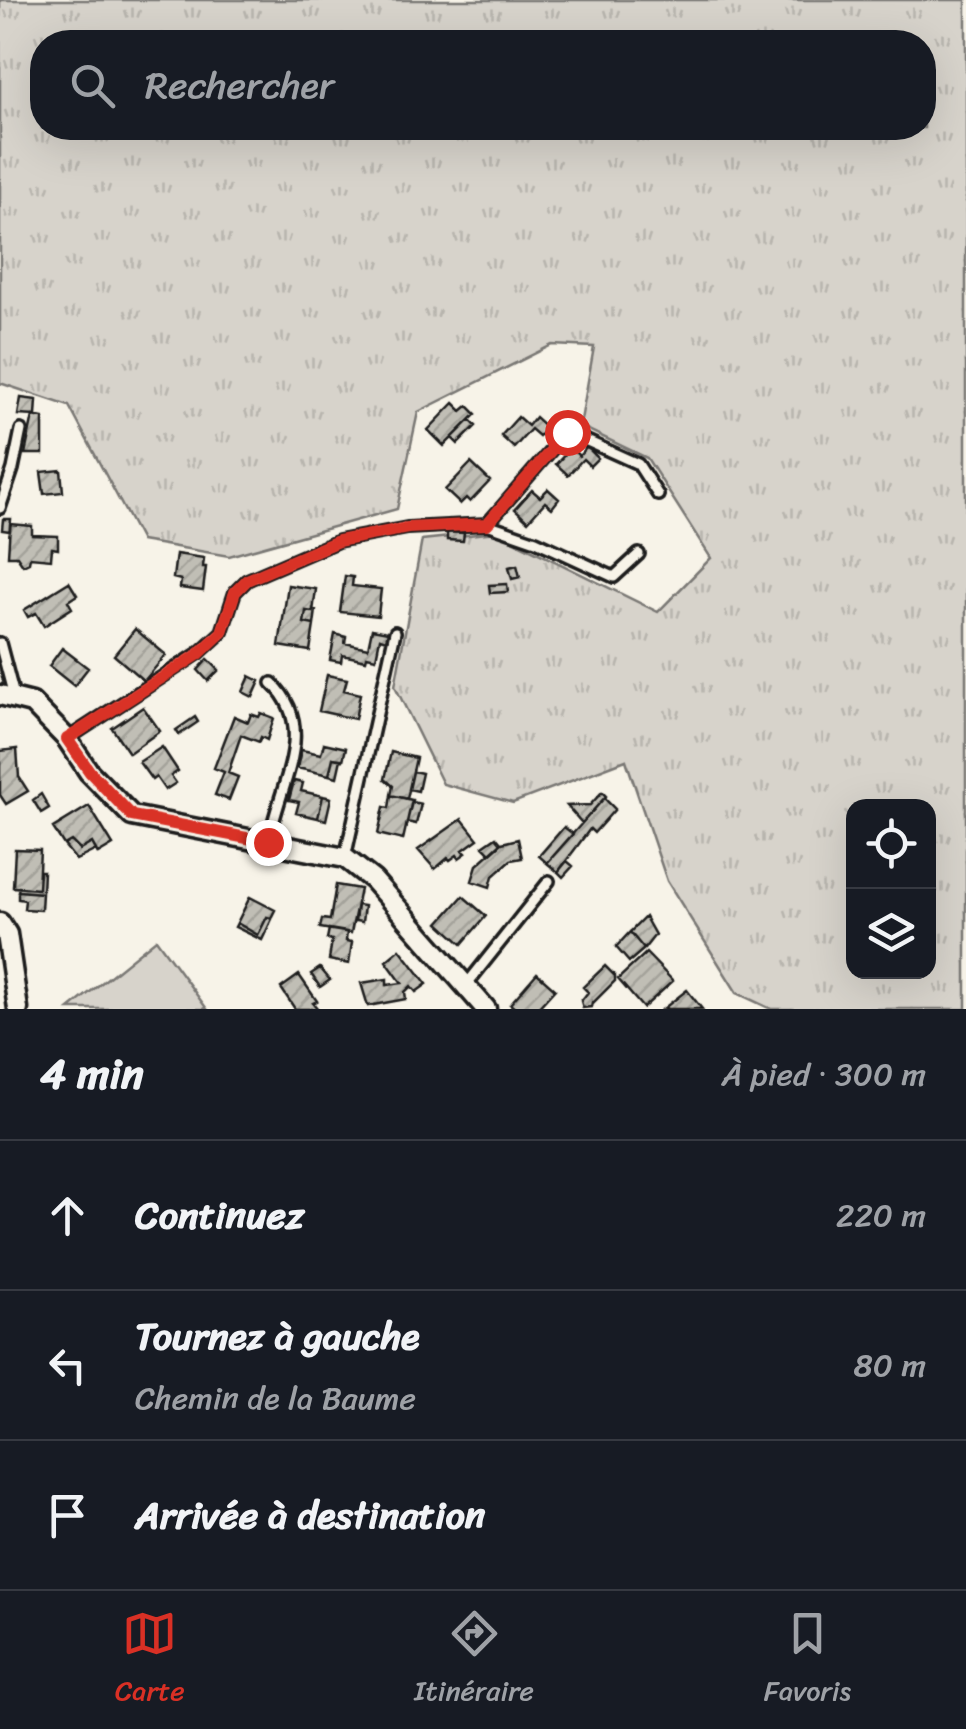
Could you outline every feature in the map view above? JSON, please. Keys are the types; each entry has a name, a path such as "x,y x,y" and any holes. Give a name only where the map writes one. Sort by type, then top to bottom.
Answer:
{"street":[{"path":"7,695 32,703 132,816 345,858 372,880 486,1009"},
{"path":"0,923 6,934 18,1009"}],"lane":[{"path":"0,508 21,430"},
{"path":"487,524 567,432 638,464 658,495"},
{"path":"67,739 199,654 222,632 235,592 247,580 338,541 408,528 487,524 536,541 614,577 639,554"},
{"path":"345,858 396,632"},
{"path":"0,643 7,695"},
{"path":"268,842 296,734 288,698 272,683"},
{"path":"467,984 550,881"}],"green space":[{"path":"0,0 966,0 966,1009 771,1009 737,993 667,881 626,760 513,803 443,784 395,686 422,540 496,532 658,612 711,558 647,458 580,426 594,347 552,345 418,412 397,509 229,556 141,541 69,406 0,383"},
{"path":"156,939 207,1009 69,1009"}],"building":[{"path":"21,398 37,400 36,416 18,415"},
{"path":"454,403 462,411 468,406 476,414 444,446 428,430"},
{"path":"33,416 43,418 43,454 25,454"},
{"path":"518,417 528,426 535,417 547,428 539,436 531,429 514,448 501,436"},
{"path":"470,420 476,426 458,444 452,438"},
{"path":"587,447 598,458 590,466 583,459 568,475 556,464 571,448 579,456"},
{"path":"471,463 490,481 470,502 466,498 460,504 445,490"},
{"path":"61,470 63,492 44,494 41,472"},
{"path":"548,489 559,499 552,508 545,502 528,521 515,509 532,490 540,497"},
{"path":"3,519 11,519 10,531 2,530"},
{"path":"10,524 32,526 32,535 58,536 58,549 52,548 51,559 30,557 23,565 17,556 8,556"},
{"path":"447,532 464,533 463,541 447,540"},
{"path":"176,554 204,558 203,591 180,588 181,580 173,578"},
{"path":"517,565 520,577 512,579 509,567"},
{"path":"345,576 353,577 352,586 381,589 378,616 340,612"},
{"path":"69,582 77,595 68,601 72,608 44,626 36,613 28,617 24,610"},
{"path":"507,584 508,592 490,593 489,585"},
{"path":"288,585 316,589 313,612 306,611 304,623 314,625 310,651 279,646"},
{"path":"313,609 314,625 304,623 306,611"},
{"path":"135,629 166,655 144,681 114,655"},
{"path":"372,629 388,632 386,640 380,638 376,658 342,655 341,662 330,660 335,634 346,637 345,643 368,648"},
{"path":"62,648 88,668 74,686 49,666"},
{"path":"208,659 219,670 208,681 198,670"},
{"path":"327,675 347,679 344,690 360,694 355,719 319,711"},
{"path":"250,676 260,681 253,697 243,692"},
{"path":"143,707 160,731 129,753 112,728"},
{"path":"261,713 274,718 267,740 261,737 259,742 241,735 228,773 238,777 229,800 215,795 224,772 214,768 234,716 248,722 251,714 259,717"},
{"path":"195,717 198,722 179,735 176,730"},
{"path":"324,743 346,748 343,760 333,758 329,775 297,768 301,750 321,754"},
{"path":"162,747 178,771 171,776 176,783 165,790 139,762"},
{"path":"17,749 19,777 28,791 6,804 0,795 0,751"},
{"path":"391,752 416,758 407,799 391,795 393,786 385,779"},
{"path":"333,758 341,759 337,777 329,775"},
{"path":"413,771 422,773 418,791 409,789"},
{"path":"294,781 303,783 301,791 323,796 318,818 296,813 299,802 289,800"},
{"path":"602,792 606,796 582,823 567,806 590,805"},
{"path":"41,794 49,808 41,813 33,800"},
{"path":"391,795 412,800 403,840 378,834"},
{"path":"323,796 331,798 326,820 318,818"},
{"path":"606,796 615,809 594,833 590,829 558,872 547,863"},
{"path":"412,802 421,804 416,824 407,822"},
{"path":"89,806 113,845 98,854 92,843 80,850 71,841 64,845 53,828"},
{"path":"462,819 478,839 459,858 448,858 435,869 418,850"},
{"path":"564,827 573,834 547,863 539,856"},
{"path":"496,837 501,843 490,853 483,846"},
{"path":"518,839 522,858 511,860 493,876 490,887 472,881 477,865 502,843"},
{"path":"71,841 80,850 92,843 96,850 76,860 64,845"},
{"path":"15,849 40,850 38,889 13,887"},
{"path":"567,861 573,866 563,877 558,872"},
{"path":"39,871 43,871 42,893 18,891 19,887 38,889"},
{"path":"336,885 360,889 351,933 320,928 322,919 330,920"},
{"path":"18,891 42,893 41,910 24,909 25,900 18,899"},
{"path":"463,896 486,916 462,944 439,923"},
{"path":"250,897 275,910 258,935 237,923"},
{"path":"357,905 364,906 362,922 355,921"},
{"path":"267,917 272,919 262,940 235,927 237,923 258,935"},
{"path":"645,917 655,935 644,949 630,932"},
{"path":"329,929 347,932 346,941 352,942 349,964 329,960"},
{"path":"630,932 644,949 629,962 616,947"},
{"path":"400,949 427,984 416,992 411,986 405,992 406,999 368,1006 361,983 387,979 387,985 402,983 386,961"},
{"path":"646,953 673,981 643,1008 618,979"},
{"path":"605,966 615,981 591,1007 583,1008 581,1001 588,992 583,987"},
{"path":"320,968 330,980 320,987 311,974"},
{"path":"537,973 555,989 537,1009 516,1009 510,1004"},
{"path":"299,975 317,1001 313,1003 318,1009 295,1009 281,988"},
{"path":"687,990 702,1009 663,1009"}],"route":[{"path":"268,842 132,816 90,772 67,739 199,654 222,632 235,592 247,580 338,541 408,528 487,524 567,432"}]}
